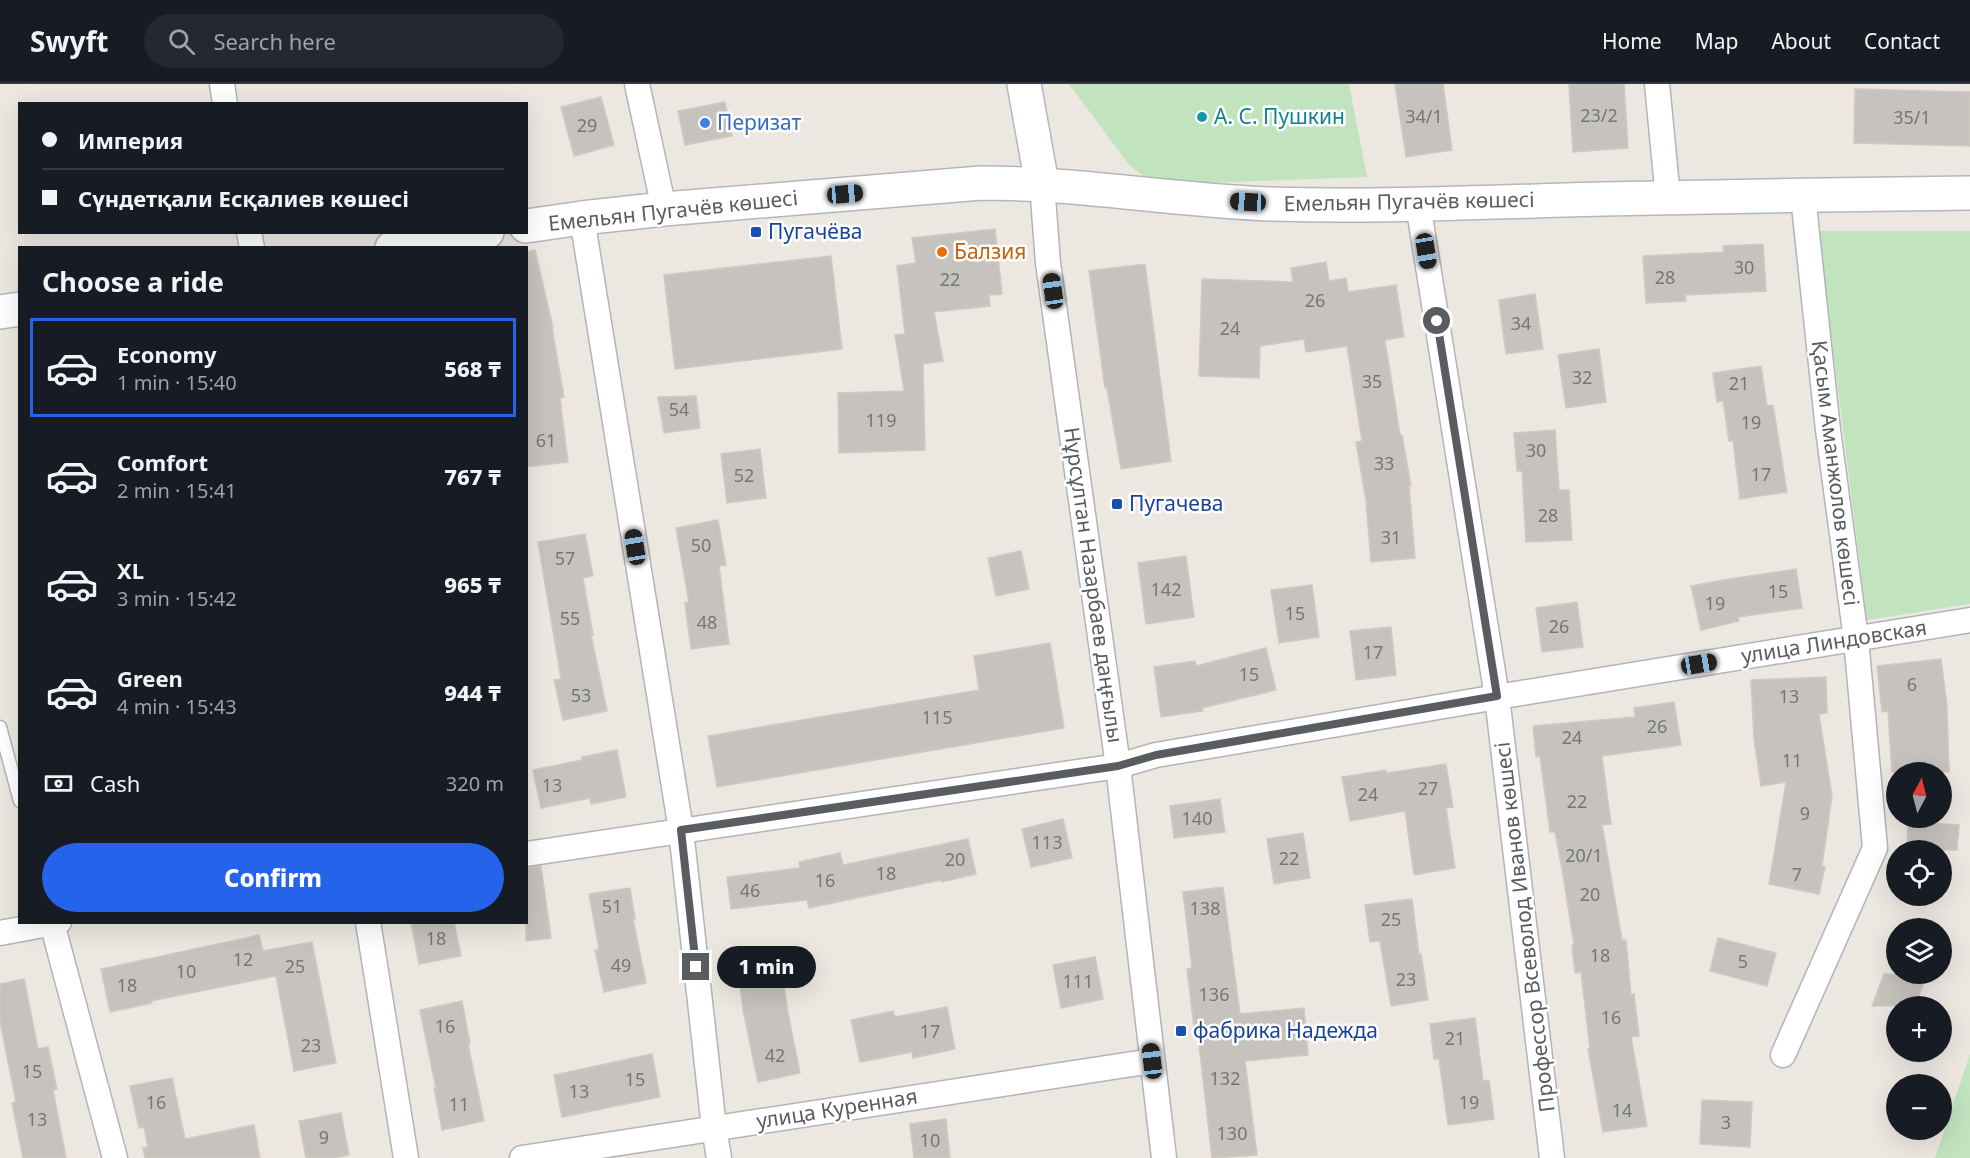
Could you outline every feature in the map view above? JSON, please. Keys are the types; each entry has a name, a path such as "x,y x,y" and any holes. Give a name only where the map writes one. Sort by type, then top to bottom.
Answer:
{"street":[{"path":"222,84 225,102"},
{"path":"637,84 664,209"},
{"name":"Нұрсұлтан Назарбаев даңғылы","path":"1024,84 1041,184 1048,263 1118,766 1164,1158"},
{"path":"1657,84 1668,198"},
{"name":"Емельян Пугачёв көшесі","path":"528,226 664,209 981,183 1041,184 1163,197 1269,204 1418,204 1970,194"},
{"name":"Қасым Аманжолов көшесі","path":"1783,1055 1875,848 1856,639 1828,430 1803,196"},
{"name":"Профессор Всеволод Иванов көшесі","path":"1418,204 1497,696 1552,1158"},
{"path":"582,218 681,830 719,1158"},
{"path":"404,246 475,234"},
{"path":"0,312 18,309"},
{"name":"улица Линдовская","path":"528,854 1118,766 1156,755 1497,696 1970,620"},
{"path":"0,933 49,924"},
{"path":"54,924 116,1158"},
{"path":"368,924 406,1158"},
{"name":"улица Куренная","path":"522,1158 1152,1061"}],"lane":[{"path":"0,727 18,794"}],"green space":[{"path":"1069,84 1349,84 1367,177 1177,184 1148,179 1130,166"},
{"path":"1818,231 1970,231 1970,604 1867,620"},
{"path":"1970,1054 1970,1158 1935,1158 1941,1140 1952,1140 1952,1107"}],"building":[{"path":"1395,84 1443,84 1452,150 1406,157"},
{"path":"1569,84 1624,84 1628,148 1573,152"},
{"path":"1855,89 1970,92 1970,146 1854,143"},
{"path":"601,97 614,145 574,156 561,107"},
{"name":"Перизат","path":"725,102 732,136 685,145 678,111"},
{"path":"995,229 1002,294 989,295 990,306 934,312 943,361 923,364 925,450 839,453 838,393 904,391 895,335 905,334 897,266 916,263 912,238"},
{"path":"1763,244 1766,291 1685,295 1686,301 1646,303 1643,256 1724,252 1723,246"},
{"path":"535,250 553,328 564,397 560,398 568,462 528,467 528,252"},
{"path":"831,256 842,349 675,369 664,275"},
{"path":"1326,262 1329,281 1346,278 1348,292 1396,285 1404,337 1385,340 1400,435 1402,435 1411,486 1409,486 1415,558 1371,562 1366,500 1356,442 1362,441 1347,346 1306,352 1304,339 1260,346 1259,378 1199,376 1202,279 1293,282 1291,268"},
{"path":"1145,264 1171,461 1121,469 1107,388 1105,388 1089,271"},
{"path":"1535,294 1543,349 1506,354 1499,300"},
{"path":"1599,349 1606,402 1566,408 1558,355"},
{"path":"1761,366 1767,406 1773,405 1787,492 1740,499 1733,441 1729,441 1723,401 1717,402 1713,373"},
{"path":"696,396 700,428 664,433 658,397"},
{"path":"1555,430 1559,490 1569,490 1572,540 1526,542 1522,471 1517,471 1514,433"},
{"path":"760,449 766,498 727,503 721,454"},
{"path":"718,520 726,565 719,566 729,644 691,649 685,603 689,602 676,528"},
{"path":"585,534 593,576 583,578 593,635 591,635 607,711 563,720 554,680 561,679 538,542"},
{"path":"1021,551 1029,589 996,596 988,558"},
{"path":"1186,556 1194,617 1146,624 1138,563"},
{"path":"1796,569 1802,608 1738,617 1739,621 1701,630 1691,586"},
{"path":"1312,585 1319,637 1279,643 1271,590"},
{"path":"1577,602 1583,647 1542,652 1536,608"},
{"path":"1391,627 1396,675 1356,680 1350,631"},
{"path":"1050,643 1064,728 717,787 708,736 979,690 974,656"},
{"path":"1266,648 1276,690 1202,708 1203,711 1161,717 1154,667 1195,661 1196,666"},
{"path":"1941,659 1947,705 1949,762 1891,762 1888,711 1882,712 1877,666"},
{"path":"1826,677 1827,713 1819,714 1832,796 1822,866 1825,867 1819,894 1769,884 1786,782 1761,786 1754,739 1751,680"},
{"path":"1674,702 1681,745 1602,756 1611,824 1602,825 1622,940 1626,940 1631,995 1634,994 1639,1036 1631,1037 1647,1126 1603,1132 1588,1049 1590,1049 1581,972 1575,973 1572,945 1574,945 1563,875 1555,832 1550,832 1540,756 1536,757 1533,726 1635,717 1634,708"},
{"path":"617,750 626,797 591,804 590,798 541,808 533,770"},
{"path":"1446,764 1453,807 1446,808 1455,868 1414,875 1405,811 1350,821 1342,777"},
{"path":"1220,799 1225,832 1174,838 1170,806"},
{"path":"1063,819 1072,858 1031,867 1022,829"},
{"path":"1952,825 1959,825 1957,850 1952,850 1952,840 1907,840 1908,828 1952,828"},
{"path":"1303,833 1310,878 1274,884 1267,839"},
{"path":"968,839 976,874 809,908 807,900 731,909 727,877 800,868 799,862 840,853 843,865"},
{"path":"541,866 551,938 526,941 528,868"},
{"path":"1223,887 1240,1014 1304,1008 1308,1055 1245,1061 1257,1155 1212,1158 1197,1027 1194,1027 1187,969 1192,968 1183,892"},
{"path":"630,888 635,919 633,919 646,983 604,992 595,950 599,949 589,894"},
{"path":"1412,899 1419,955 1421,954 1428,1000 1391,1006 1380,941 1370,942 1365,905"},
{"path":"411,924 454,924 461,956 419,964"},
{"path":"259,935 263,951 312,942 336,1063 294,1071 276,976 151,1001 152,1003 110,1012 101,969"},
{"path":"1718,938 1776,953 1767,986 1710,971"},
{"path":"1095,957 1103,999 1061,1008 1053,965"},
{"path":"781,964 800,1073 758,1082 743,1010 738,969"},
{"path":"1884,974 1886,974 1886,984 1923,984 1919,996 1886,996 1886,1006 1872,1006"},
{"path":"24,979 38,1049 48,1047 57,1089 53,1090 66,1158 23,1158 12,1103 16,1102 0,1021 0,984"},
{"path":"462,1001 470,1044 468,1044 484,1121 442,1130 420,1010"},
{"path":"947,1007 955,1049 913,1058 912,1052 860,1062 851,1020 893,1011 895,1017"},
{"path":"1475,1018 1483,1081 1489,1080 1494,1119 1448,1125 1439,1059 1434,1059 1430,1024"},
{"path":"652,1054 660,1097 562,1117 554,1075"},
{"path":"172,1078 185,1139 254,1125 260,1158 145,1158 143,1148 148,1147 144,1127 139,1128 130,1086"},
{"path":"1702,1100 1752,1102 1750,1147 1700,1144"},
{"path":"341,1113 349,1155 334,1158 306,1158 299,1121"},
{"path":"946,1119 950,1158 914,1158 910,1124"}],"place":[{"name":"А. С. Пушкин","path":"1202,117"},
{"name":"Перизат","path":"705,123"},
{"name":"Пугачёва","path":"756,232"},
{"name":"Балзия","path":"942,252"},
{"name":"Пугачева","path":"1117,504"},
{"name":"фабрика Надежда","path":"1181,1031"}],"route":[{"path":"696,967 681,830 1118,766 1156,755 1497,696 1437,321"}]}
